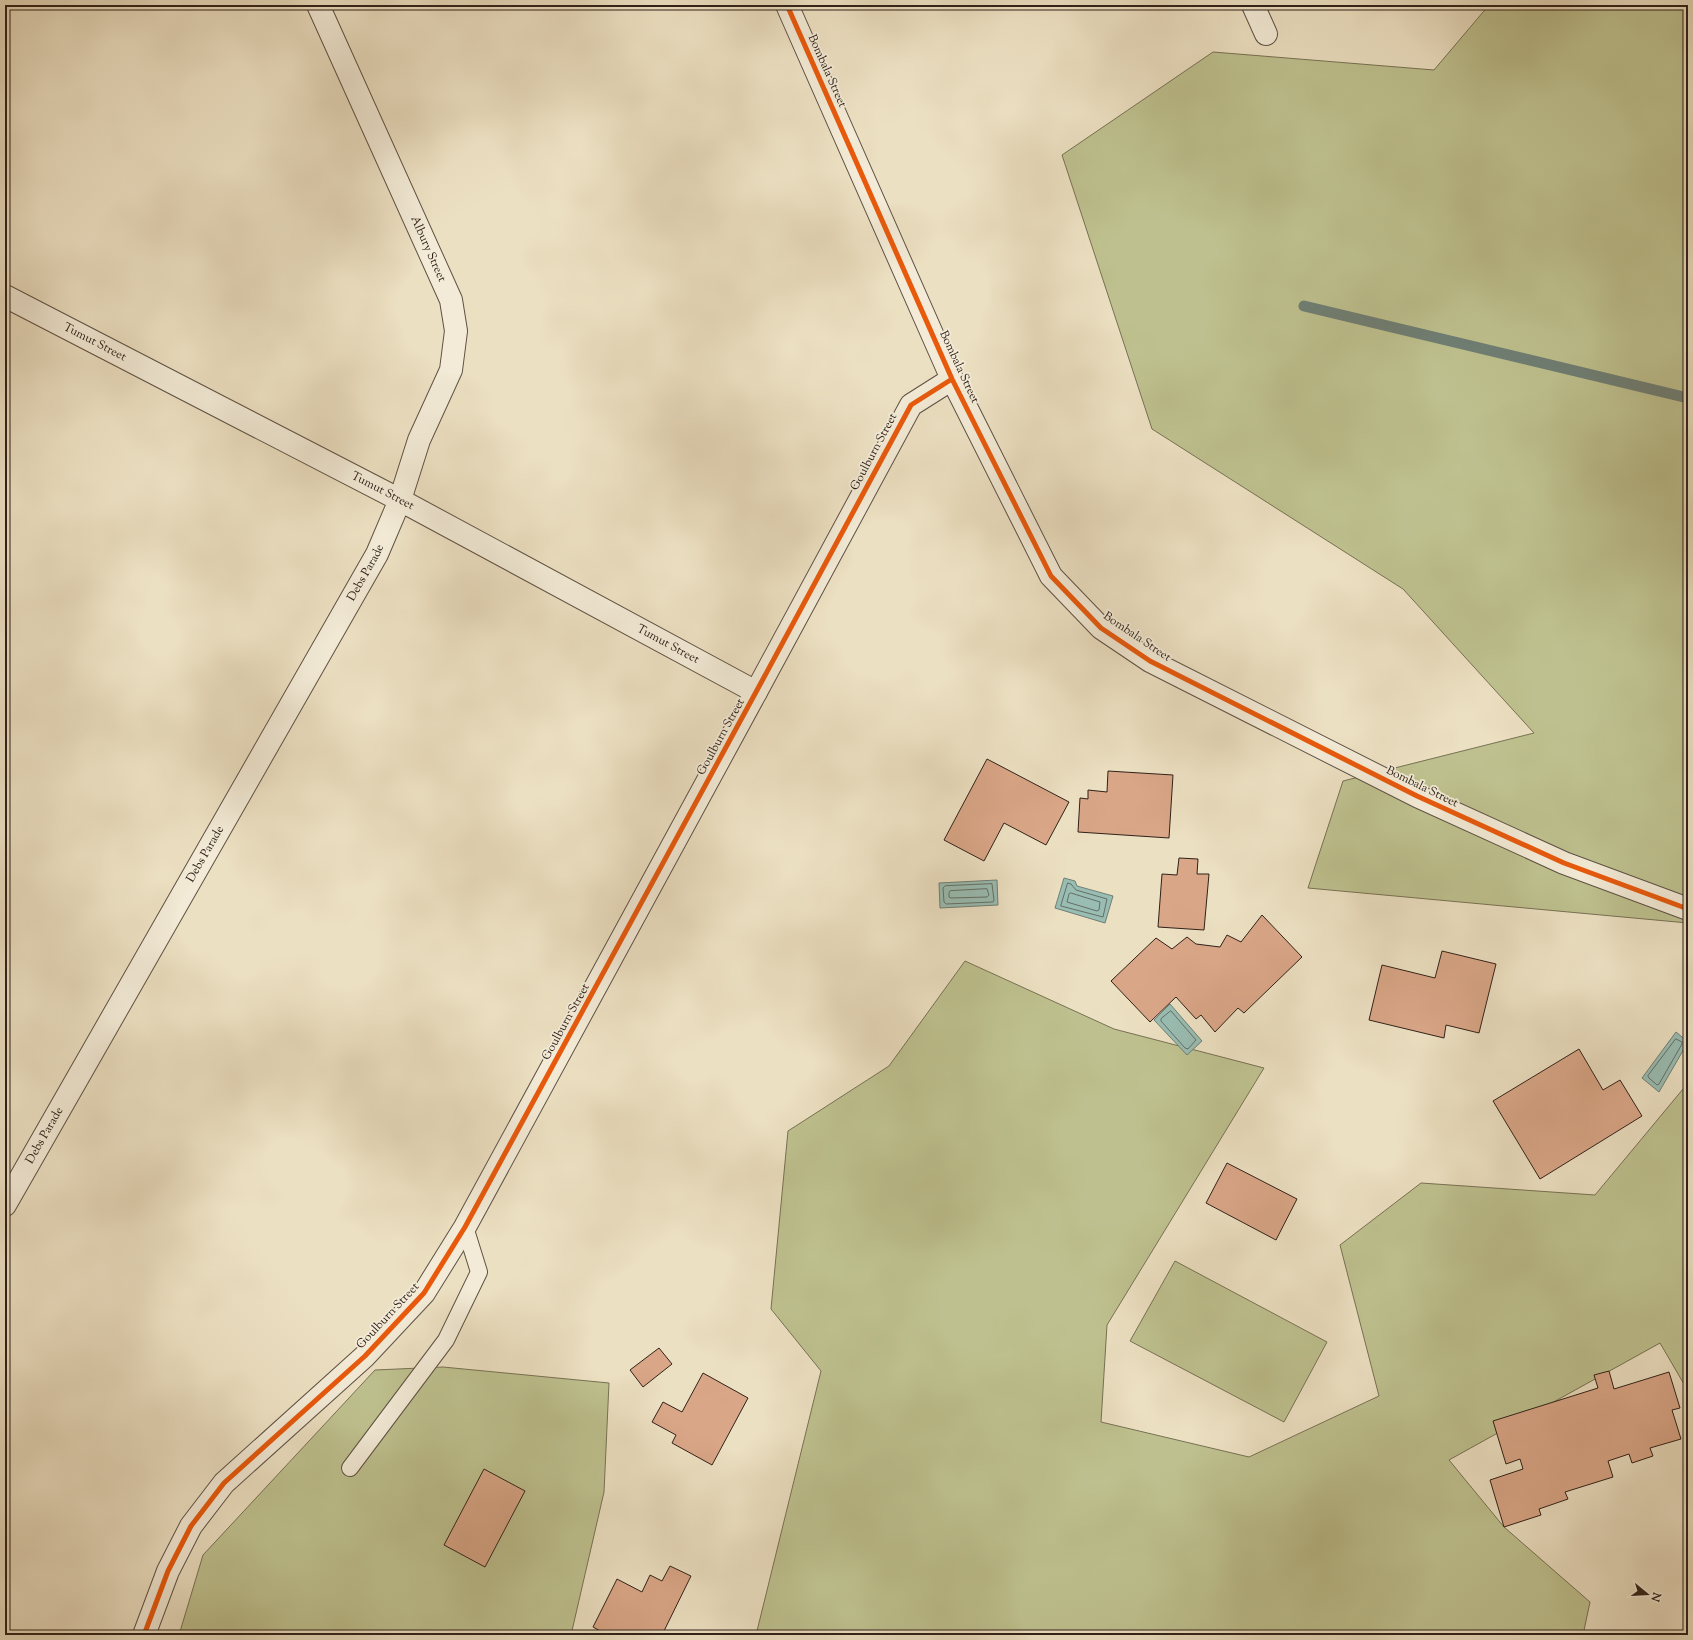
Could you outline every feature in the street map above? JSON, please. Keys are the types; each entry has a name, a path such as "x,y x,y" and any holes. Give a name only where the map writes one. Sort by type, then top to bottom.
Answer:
{"street":[{"name":"Albury Street","path":"318,5 451,300 456,331 450,370 419,440 400,500"},
{"name":"Bombala Street","path":"787,5 952,379 1051,576 1101,628 1150,661 1417,796 1564,863 1688,909"},
{"path":"1253,5 1266,34"},
{"name":"Tumut Street","path":"5,296 400,500 756,692"},
{"name":"Goulburn Street","path":"144,1635 168,1571 191,1526 224,1483 365,1356 424,1294 465,1227 911,405 952,379"},
{"name":"Debs Parade","path":"5,1205 377,554 400,500"}],"lane":[{"path":"350,1468 446,1340 479,1272 465,1227"}],"green space":[{"path":"1489,5 1688,5 1688,923 1308,888 1343,781 1534,733 1403,589 1152,429 1062,155 1213,52 1434,70"},
{"path":"965,961 1114,1029 1264,1068 1107,1325 1101,1422 1249,1457 1379,1396 1340,1245 1421,1183 1595,1195 1688,1083 1688,1391 1660,1343 1449,1460 1504,1527 1590,1602 1583,1635 756,1635 821,1371 771,1309 788,1131 889,1066"},
{"path":"1175,1261 1327,1342 1284,1422 1130,1341"},
{"path":"443,1367 609,1383 604,1492 571,1635 179,1635 203,1555 375,1370"}],"water":[{"path":"1064,878 1075,881 1077,886 1113,896 1105,923 1055,908"},
{"path":"997,880 998,905 940,908 939,883"},
{"path":"1170,1004 1202,1041 1187,1055 1154,1020"},
{"path":"1676,1032 1688,1042 1659,1092 1642,1078"}],"building":[{"path":"987,759 1069,802 1046,845 1004,823 984,861 944,840"},
{"path":"1108,771 1173,775 1169,838 1078,832 1080,798 1088,799 1088,790 1107,792"},
{"path":"1179,858 1198,859 1197,874 1209,874 1204,930 1158,927 1162,874 1177,875"},
{"path":"1262,915 1302,957 1244,1013 1238,1008 1215,1032 1201,1015 1196,1019 1176,997 1150,1022 1111,981 1156,938 1172,949 1187,937 1196,944 1220,947 1227,935 1241,942"},
{"path":"1442,951 1496,964 1479,1033 1446,1025 1444,1038 1369,1020 1382,965 1435,978"},
{"path":"1579,1049 1603,1090 1620,1080 1642,1116 1540,1179 1493,1101"},
{"path":"1227,1163 1297,1199 1276,1240 1206,1203"},
{"path":"659,1348 672,1364 643,1387 630,1370"},
{"path":"1609,1371 1614,1389 1669,1372 1680,1408 1672,1410 1681,1439 1650,1448 1653,1456 1632,1463 1629,1454 1608,1461 1613,1477 1565,1492 1568,1499 1539,1509 1541,1515 1504,1527 1490,1480 1523,1469 1520,1459 1506,1464 1493,1421 1598,1388 1594,1375"},
{"path":"703,1373 748,1398 712,1465 672,1443 676,1435 652,1422 663,1402 682,1412"},
{"path":"484,1469 525,1491 485,1567 444,1545"},
{"path":"670,1566 691,1576 662,1635 608,1635 593,1627 617,1579 642,1592 650,1575 662,1581"}],"waterway":[{"path":"1304,306 1688,398"}],"cycle path":[{"path":"787,5 952,379 1051,576 1101,628 1150,661 1417,796 1564,863 1688,909"},
{"path":"144,1635 168,1571 191,1526 224,1483 365,1356 424,1293 465,1227 911,405 952,379"}]}
